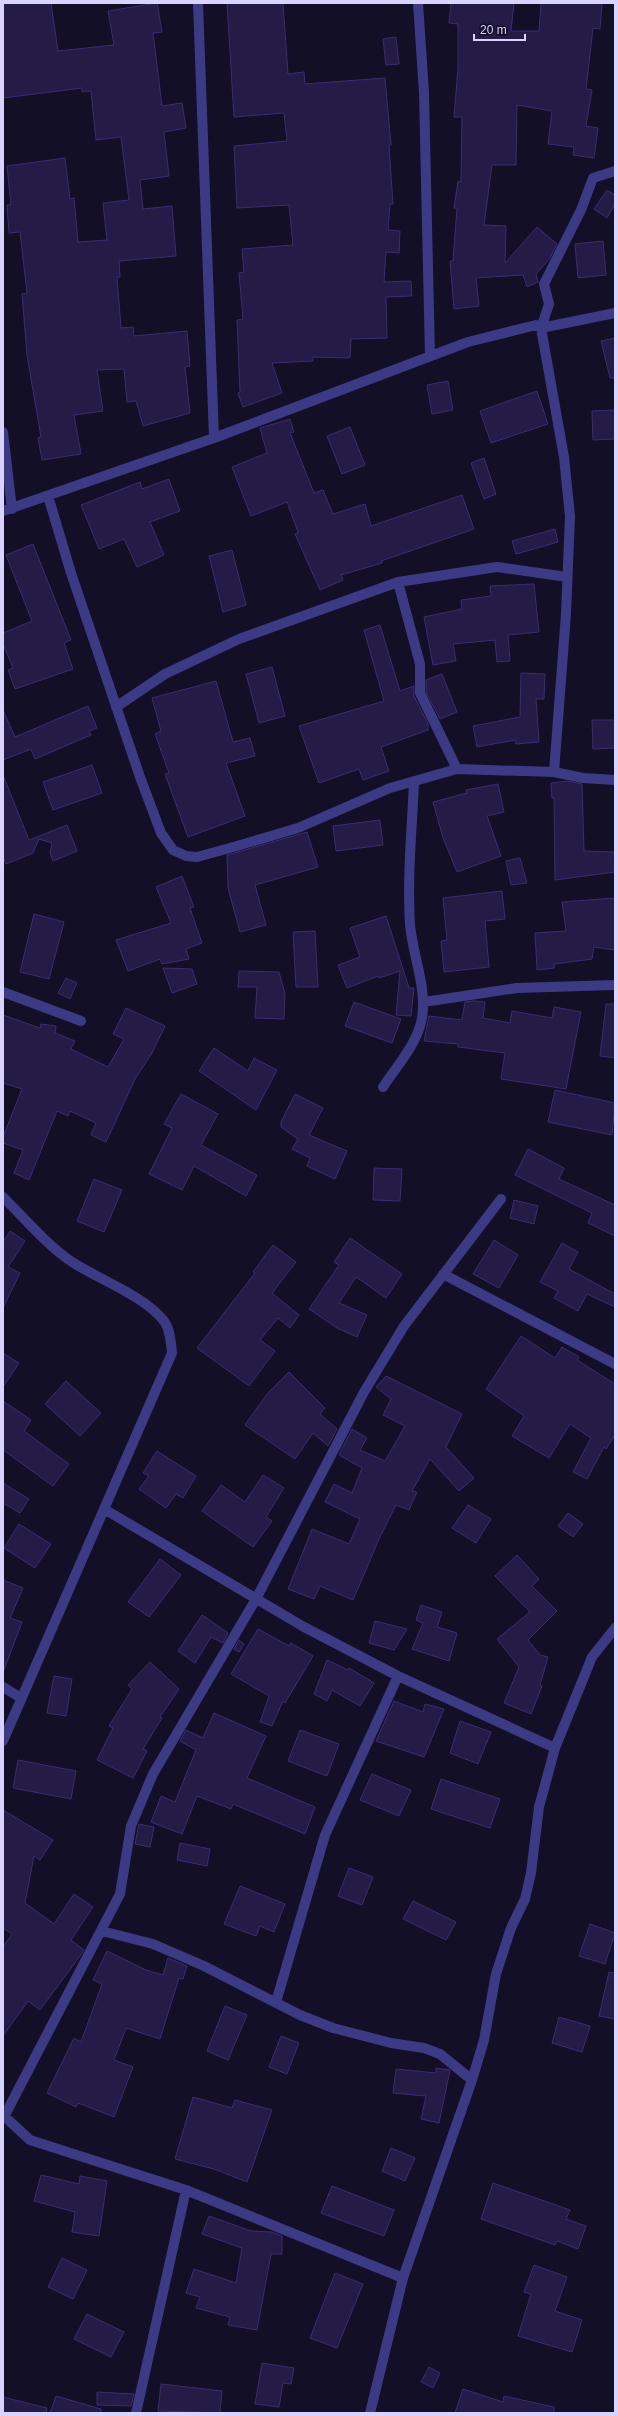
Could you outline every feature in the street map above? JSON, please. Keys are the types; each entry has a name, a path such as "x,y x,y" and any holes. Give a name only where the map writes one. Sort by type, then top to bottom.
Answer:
{"street":[{"path":"198,3 214,438"},
{"path":"418,3 424,100 430,356"},
{"path":"554,772 570,516 564,457 541,328 549,304 544,284 581,210 593,178 615,171"},
{"path":"3,432 7,510 214,438 468,342 536,325 541,328 615,313"},
{"path":"48,496 71,573 116,707 162,833 173,850 186,856 197,856 298,828 390,788 457,769 554,772 583,778 615,780"},
{"path":"116,707 165,674 238,639 398,582 497,567 567,577"},
{"path":"398,582 419,658 420,693 457,769"},
{"path":"383,1087 417,1034 422,1020 424,1002 410,925 410,858 414,782"},
{"path":"424,1002 517,988 615,985"},
{"path":"3,992 80,1021"},
{"path":"3,1197 32,1227 71,1261 144,1303 165,1322 170,1338 172,1353 3,1741"},
{"path":"402,2278 186,2190 30,2140 4,2116 120,1894 131,1826 153,1774 256,1599 364,1392 404,1326 501,1199"},
{"path":"443,1274 615,1364"},
{"path":"104,1509 304,1627 398,1676 554,1748"},
{"path":"370,2413 402,2278 472,2080 484,2040 496,1974 511,1928 525,1899 531,1873 538,1807 554,1748 592,1657 615,1628"},
{"path":"276,2002 324,1835 398,1676"},
{"path":"3,1686 21,1698"},
{"path":"102,1931 153,1944 204,1966 276,2002 333,2028 391,2043 424,2048 440,2054 472,2080"},
{"path":"136,2413 186,2190"}],"building":[{"path":"3,3 51,3 58,51 114,45 108,11 157,3 162,32 153,33 162,106 182,103 186,128 164,132 169,176 140,180 143,209 172,206 176,256 119,261 120,277 117,277 121,328 133,327 134,336 187,331 190,366 185,367 190,413 143,426 136,401 127,402 124,369 97,370 103,411 74,415 81,454 42,460 38,438 41,437 27,355 22,294 27,293 20,232 9,233 7,205 11,205 7,166 65,158 70,199 74,198 78,242 107,240 103,203 129,200 121,137 96,140 91,91 82,92 82,88 3,98"},
{"path":"227,3 283,3 288,74 304,72 305,84 385,78 391,145 389,145 393,204 390,204 388,230 400,231 399,253 386,252 384,282 411,281 412,296 386,297 387,338 351,339 350,358 313,357 313,361 272,363 282,393 243,407 238,393 240,392 237,320 243,319 239,273 244,272 242,249 293,245 289,205 237,208 234,146 287,141 284,113 234,117"},
{"path":"451,3 514,3 511,31 539,31 541,3 602,3 600,29 593,28 586,89 592,90 586,126 598,128 594,158 573,155 574,147 548,144 552,111 517,105 516,165 492,165 484,225 506,226 505,263 537,227 557,244 550,258 536,274 538,282 527,287 523,275 476,278 479,306 454,309 450,261 453,261 457,208 454,208 458,181 461,182 462,117 454,117 458,69 458,24 449,23"},
{"path":"396,37 399,64 386,65 383,39"},
{"path":"607,190 615,195 615,204 607,218 594,209"},
{"path":"603,241 606,275 578,278 575,244"},
{"path":"615,338 615,378 610,378 601,341"},
{"path":"448,381 453,410 432,414 427,385"},
{"path":"537,391 548,424 491,443 480,411"},
{"path":"615,410 615,439 593,440 592,411"},
{"path":"290,419 294,432 290,433 314,493 323,490 333,514 365,504 371,526 462,495 474,529 381,561 382,563 341,575 343,580 320,590 295,534 298,532 287,502 251,516 232,467 267,453 260,428"},
{"path":"350,427 365,465 342,474 327,436"},
{"path":"484,458 496,494 484,499 471,463"},
{"path":"169,479 180,511 150,522 164,555 137,567 124,539 99,549 81,505 140,482 142,489"},
{"path":"555,529 558,542 516,554 512,541"},
{"path":"33,544 71,640 64,643 73,669 15,689 8,670 13,668 3,644 3,633 32,621 6,555"},
{"path":"232,550 246,605 223,612 209,556"},
{"path":"534,584 539,632 508,635 510,661 497,662 495,640 453,644 456,661 433,665 424,617 462,609 461,600 491,596 490,586"},
{"path":"380,625 400,691 414,686 414,696 428,724 428,730 381,747 389,771 363,780 359,769 319,783 299,726 384,701 364,630"},
{"path":"272,667 285,716 259,723 246,674"},
{"path":"521,673 545,674 544,699 536,699 539,742 516,744 515,740 477,747 473,726 520,717"},
{"path":"442,674 457,712 440,719 426,692 426,680"},
{"path":"216,681 233,742 250,738 255,756 226,763 245,816 188,837 165,774 169,773 155,734 161,731 152,698"},
{"path":"88,706 97,728 89,731 91,735 35,759 31,749 3,760 3,710 15,737"},
{"path":"592,720 615,720 615,748 593,749"},
{"path":"92,765 102,793 53,810 43,782"},
{"path":"3,775 29,840 67,825 77,851 53,861 50,853 52,843 39,839 33,853 6,864 3,857"},
{"path":"568,781 582,784 584,851 615,852 615,872 555,880 554,798 552,798 551,783"},
{"path":"498,784 504,812 487,816 501,856 457,872 443,838 433,802 467,793 466,790"},
{"path":"380,820 383,845 336,851 333,826"},
{"path":"307,832 318,867 255,885 266,925 240,932 228,888 227,855"},
{"path":"520,858 527,883 511,885 506,861"},
{"path":"182,876 194,907 190,908 202,943 186,949 189,959 162,964 160,959 128,971 116,940 171,923 156,887"},
{"path":"502,891 505,919 485,921 489,967 444,972 441,941 447,940 443,898"},
{"path":"615,898 615,950 594,947 592,959 554,964 554,968 537,970 535,933 566,931 562,902"},
{"path":"34,914 64,922 49,979 20,972"},
{"path":"386,916 409,988 414,988 411,1016 396,1015 400,971 379,978 378,976 347,988 338,965 360,957 350,928"},
{"path":"315,931 318,987 296,987 293,932"},
{"path":"163,968 192,969 197,984 172,993"},
{"path":"239,971 279,972 285,994 284,1019 255,1018 257,987 238,987"},
{"path":"66,978 77,983 70,999 58,993"},
{"path":"354,1002 401,1019 392,1043 345,1026"},
{"path":"465,1002 485,1002 483,1018 510,1023 512,1011 552,1018 554,1007 581,1012 566,1089 501,1079 505,1053 458,1047 458,1044 424,1041 429,1016 462,1020"},
{"path":"606,1004 615,1004 615,1058 600,1056"},
{"path":"126,1008 165,1026 152,1053 135,1079 106,1142 91,1135 96,1123 70,1111 68,1116 57,1111 29,1180 14,1173 23,1150 3,1143 3,1137 22,1089 3,1083 3,1015 40,1028 41,1024 56,1026 55,1033 75,1041 71,1049 108,1067 124,1039 113,1034"},
{"path":"214,1048 248,1071 254,1058 277,1070 256,1110 199,1071"},
{"path":"555,1090 615,1103 612,1135 548,1122"},
{"path":"181,1094 218,1114 201,1145 257,1175 246,1196 194,1166 182,1190 149,1174 172,1128 164,1124"},
{"path":"295,1094 323,1108 309,1135 347,1151 335,1179 307,1166 310,1158 292,1149 298,1139 281,1127 281,1122"},
{"path":"528,1149 564,1168 559,1179 615,1205 615,1236 588,1223 592,1213 515,1175"},
{"path":"374,1168 402,1169 400,1201 373,1200"},
{"path":"94,1179 122,1190 104,1232 77,1221"},
{"path":"514,1200 538,1206 534,1224 510,1218"},
{"path":"10,1231 25,1241 8,1267 20,1273 3,1308 3,1242"},
{"path":"350,1238 402,1274 386,1298 356,1277 339,1303 367,1315 357,1337 337,1328 309,1309 339,1265 334,1262"},
{"path":"494,1240 518,1255 499,1288 473,1274"},
{"path":"562,1243 578,1252 569,1269 615,1294 615,1307 587,1294 578,1311 554,1298 558,1291 540,1282"},
{"path":"273,1245 296,1262 272,1293 299,1315 290,1328 278,1318 260,1340 275,1351 249,1386 197,1348 255,1273 253,1272"},
{"path":"521,1336 555,1358 562,1347 579,1357 577,1360 615,1384 615,1435 606,1449 604,1447 587,1479 573,1472 591,1438 570,1424 549,1458 512,1436 524,1416 486,1389"},
{"path":"3,1353 19,1363 3,1387"},
{"path":"289,1372 325,1408 320,1414 337,1429 328,1446 313,1433 295,1459 245,1425 267,1394"},
{"path":"386,1376 462,1414 446,1447 474,1478 459,1491 430,1459 412,1491 417,1492 409,1510 396,1505 379,1539 353,1600 320,1586 314,1599 288,1589 312,1529 349,1544 360,1519 325,1502 334,1484 352,1493 362,1468 339,1455 352,1429 367,1438 360,1450 385,1461 405,1426 383,1415 391,1399 376,1387"},
{"path":"66,1381 101,1413 80,1436 45,1404"},
{"path":"3,1401 31,1420 24,1431 69,1464 53,1486 3,1450"},
{"path":"157,1451 196,1476 183,1498 176,1494 166,1508 139,1489 149,1476 143,1473"},
{"path":"263,1475 284,1488 266,1517 272,1521 253,1547 202,1511 221,1485 245,1502"},
{"path":"3,1483 29,1499 20,1513 3,1503"},
{"path":"468,1505 491,1519 476,1543 452,1528"},
{"path":"568,1513 583,1524 573,1537 558,1526"},
{"path":"19,1524 51,1544 35,1568 4,1548"},
{"path":"517,1555 539,1579 532,1586 557,1611 528,1640 540,1655 548,1657 540,1685 542,1686 531,1714 504,1703 519,1667 497,1639 530,1612 495,1576"},
{"path":"160,1559 181,1575 149,1617 128,1602"},
{"path":"3,1580 23,1588 10,1618 22,1622 4,1670"},
{"path":"421,1605 442,1612 437,1627 457,1633 449,1661 412,1649 423,1623 416,1620"},
{"path":"202,1615 228,1633 223,1643 211,1637 195,1663 178,1651"},
{"path":"375,1621 407,1629 394,1650 369,1643"},
{"path":"258,1629 289,1646 291,1643 313,1656 285,1703 283,1701 272,1726 260,1722 269,1696 231,1674"},
{"path":"239,1640 244,1644 239,1652 234,1649"},
{"path":"327,1660 348,1670 349,1668 374,1683 360,1706 332,1690 327,1701 314,1694"},
{"path":"150,1662 179,1689 160,1717 162,1718 143,1749 147,1751 133,1778 97,1760 113,1728 109,1726 132,1689 128,1685"},
{"path":"54,1676 72,1679 66,1716 47,1713"},
{"path":"394,1701 423,1712 425,1704 444,1709 424,1757 376,1741"},
{"path":"214,1713 266,1736 247,1778 315,1807 305,1834 233,1804 231,1809 197,1796 182,1834 151,1822 161,1796 175,1802 196,1750 180,1741 186,1730 203,1738"},
{"path":"460,1721 491,1732 478,1764 450,1753"},
{"path":"300,1730 339,1744 327,1776 288,1761"},
{"path":"18,1760 76,1771 71,1799 13,1788"},
{"path":"372,1774 411,1790 399,1816 360,1800"},
{"path":"441,1779 500,1799 490,1828 431,1809"},
{"path":"3,1810 53,1840 40,1860 34,1856 25,1903 54,1924 74,1894 93,1907 71,1940 84,1950 80,1956 40,2010 28,2001 3,2036 3,1947 12,1934 3,1928"},
{"path":"139,1824 154,1827 150,1847 135,1844"},
{"path":"180,1843 210,1849 207,1866 177,1860"},
{"path":"349,1868 373,1877 362,1905 338,1896"},
{"path":"240,1886 285,1904 274,1932 260,1926 256,1936 224,1924"},
{"path":"413,1901 456,1922 446,1940 403,1919"},
{"path":"590,1924 615,1933 605,1964 579,1956"},
{"path":"107,1951 146,1970 163,1975 168,1958 187,1966 183,1979 179,1978 160,2039 126,2028 114,2060 133,2067 114,2117 78,2103 76,2107 47,2093 74,2038 81,2042 102,1984 93,1980"},
{"path":"609,1972 615,1973 615,2019 599,2016"},
{"path":"225,2006 247,2015 228,2060 207,2051"},
{"path":"559,2017 590,2026 582,2052 552,2043"},
{"path":"281,2036 299,2043 287,2074 269,2067"},
{"path":"436,2068 450,2070 439,2123 421,2119 426,2096 393,2093 396,2069 436,2073"},
{"path":"193,2097 232,2108 235,2100 272,2110 247,2182 214,2169 175,2159"},
{"path":"391,2148 415,2158 405,2181 382,2171"},
{"path":"41,2175 79,2184 80,2176 107,2181 99,2236 72,2232 75,2212 34,2201"},
{"path":"493,2183 570,2210 566,2219 586,2226 578,2249 557,2241 555,2245 481,2219"},
{"path":"332,2186 394,2210 384,2236 321,2213"},
{"path":"209,2216 251,2231 272,2232 282,2236 282,2254 271,2254 257,2330 228,2325 230,2317 196,2308 200,2297 186,2293 194,2269 236,2283 242,2248 202,2234"},
{"path":"62,2258 87,2270 73,2299 48,2287"},
{"path":"534,2265 567,2277 555,2311 582,2320 572,2352 518,2336 531,2294 524,2292"},
{"path":"335,2273 363,2284 337,2348 310,2338"},
{"path":"87,2314 124,2332 111,2357 74,2339"},
{"path":"262,2363 294,2368 291,2384 283,2383 279,2407 255,2404"},
{"path":"429,2367 440,2373 433,2388 421,2382"},
{"path":"161,2384 222,2391 220,2413 158,2411"},
{"path":"463,2389 503,2402 504,2396 554,2407 554,2413 455,2413"},
{"path":"97,2392 134,2394 131,2406 97,2405"},
{"path":"56,2396 101,2409 101,2413 50,2413"},
{"path":"3,2397 47,2408 46,2413 3,2413"}]}
